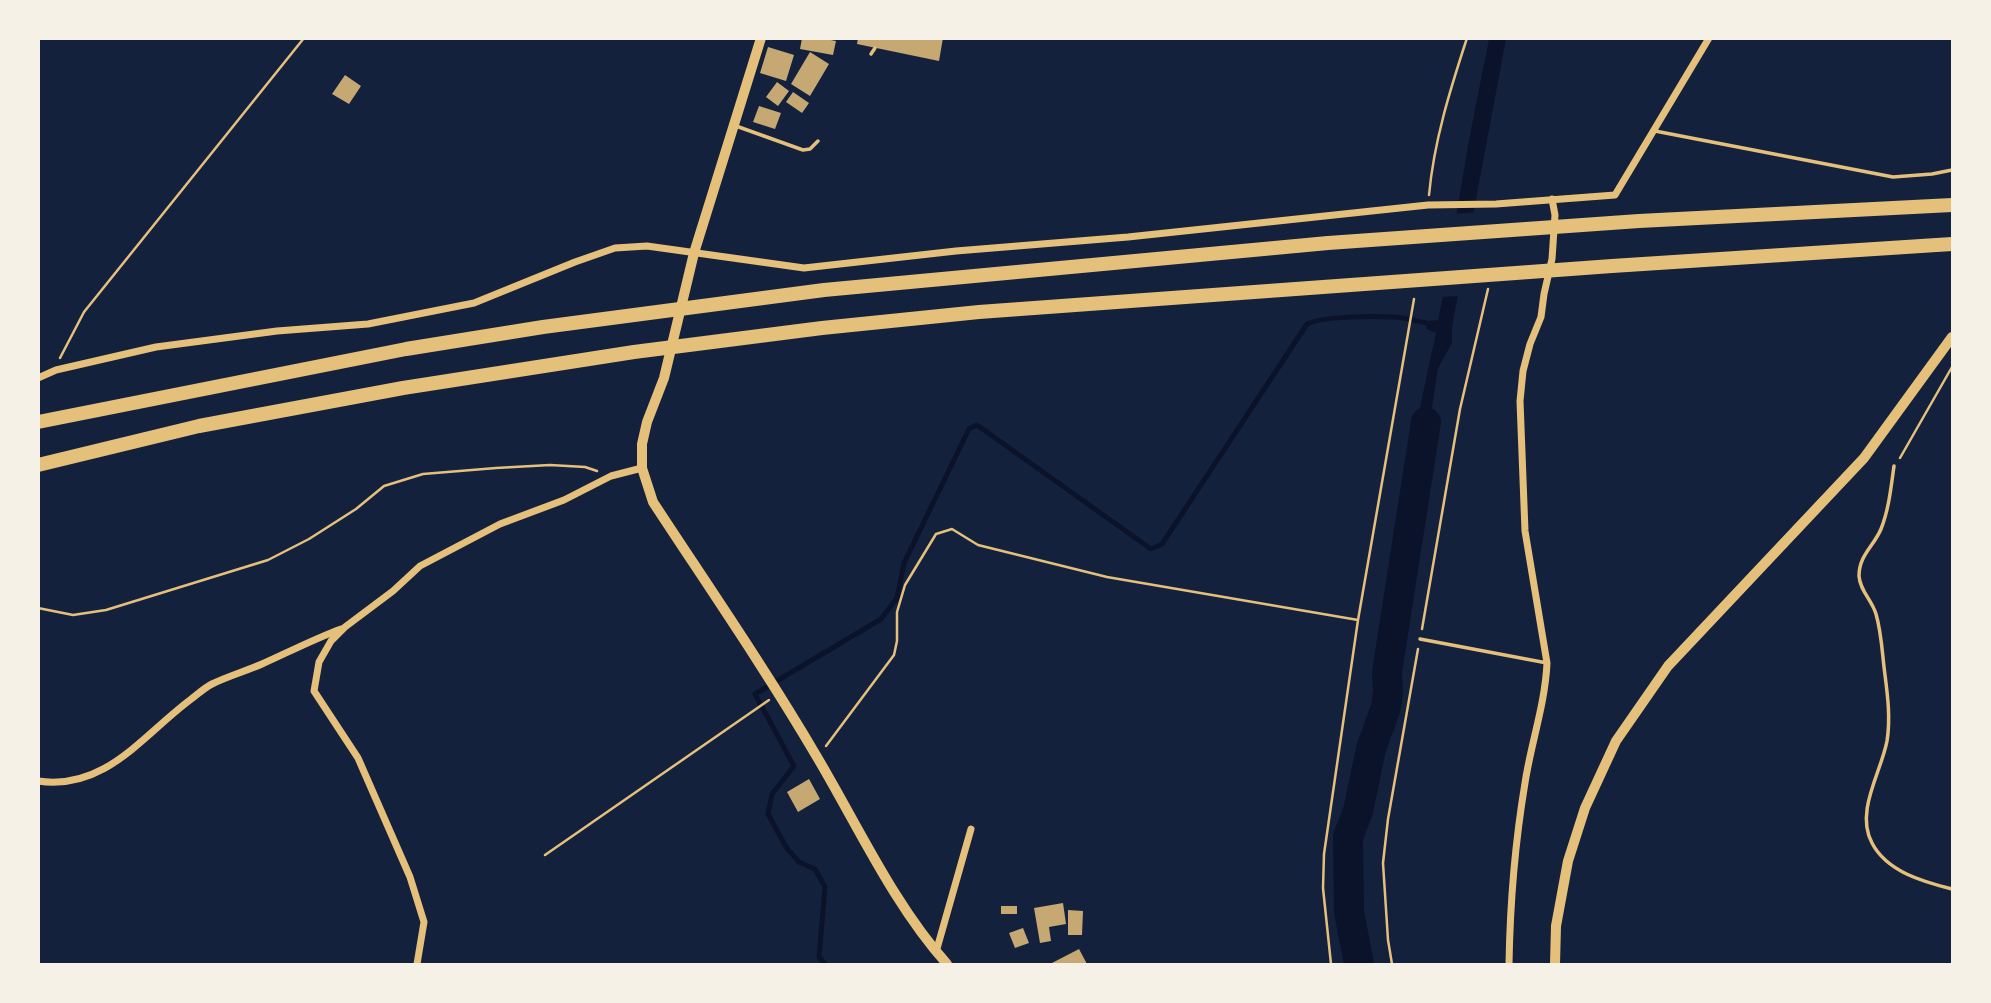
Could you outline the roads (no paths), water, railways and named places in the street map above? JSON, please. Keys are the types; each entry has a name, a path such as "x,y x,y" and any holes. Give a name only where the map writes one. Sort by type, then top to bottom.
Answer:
{"highway":[{"path":"38,422 407,349 640,313 824,290 1315,244 1639,221 1952,205"},
{"path":"38,465 199,426 403,387 634,352 822,328 979,312 1612,265 1952,244"}],"street":[{"path":"761,38 694,253 664,378 647,422 642,444 642,468 653,502 778,694 872,854 940,960"},
{"path":"38,378 56,370 156,347 278,331 368,324 474,303 615,248 648,246 804,268 1428,205 1496,204 1615,195 1709,38"},
{"path":"1509,964 1510,911 1525,782 1544,697 1547,663 1525,531 1520,401 1523,371 1541,317 1552,260 1555,215 1552,200"},
{"path":"1555,964 1556,926 1568,861 1585,808 1616,741 1668,666 1864,458 1952,337"},
{"path":"417,964 424,922 410,877 358,758 314,691 319,662 331,642 345,627 393,591 420,566 500,524 565,500 611,476 642,468"},
{"path":"38,781 64,781 96,774 125,756 172,714 211,685 345,627"},
{"path":"940,960 971,829"}],"lane":[{"path":"871,54 874,48"},
{"path":"734,125 803,150 810,149 818,141"},
{"path":"1653,131 1893,177 1952,170"},
{"path":"1895,466 1886,514 1879,533 1863,555 1860,567 1861,587 1874,608 1880,626 1889,715 1887,741 1868,805 1867,828 1877,851 1901,871 1923,882 1952,889"},
{"path":"1420,639 1547,663"}],"water":[{"path":"1489,39 1506,39 1452,327 1452,343 1438,368 1423,467 1414,447 1436,333 1426,329 1428,321 1438,320"}],"waterway":[{"path":"825,964 819,957 825,887 815,869 799,862 786,847 768,814 772,794 794,766 755,694 881,619 897,598 904,563 969,429 977,425 1151,549 1162,544 1307,324 1336,318 1373,317 1402,318 1431,324"},
{"path":"1359,964 1349,912 1348,837 1358,811 1371,749 1386,707 1387,672 1426,422"}]}
